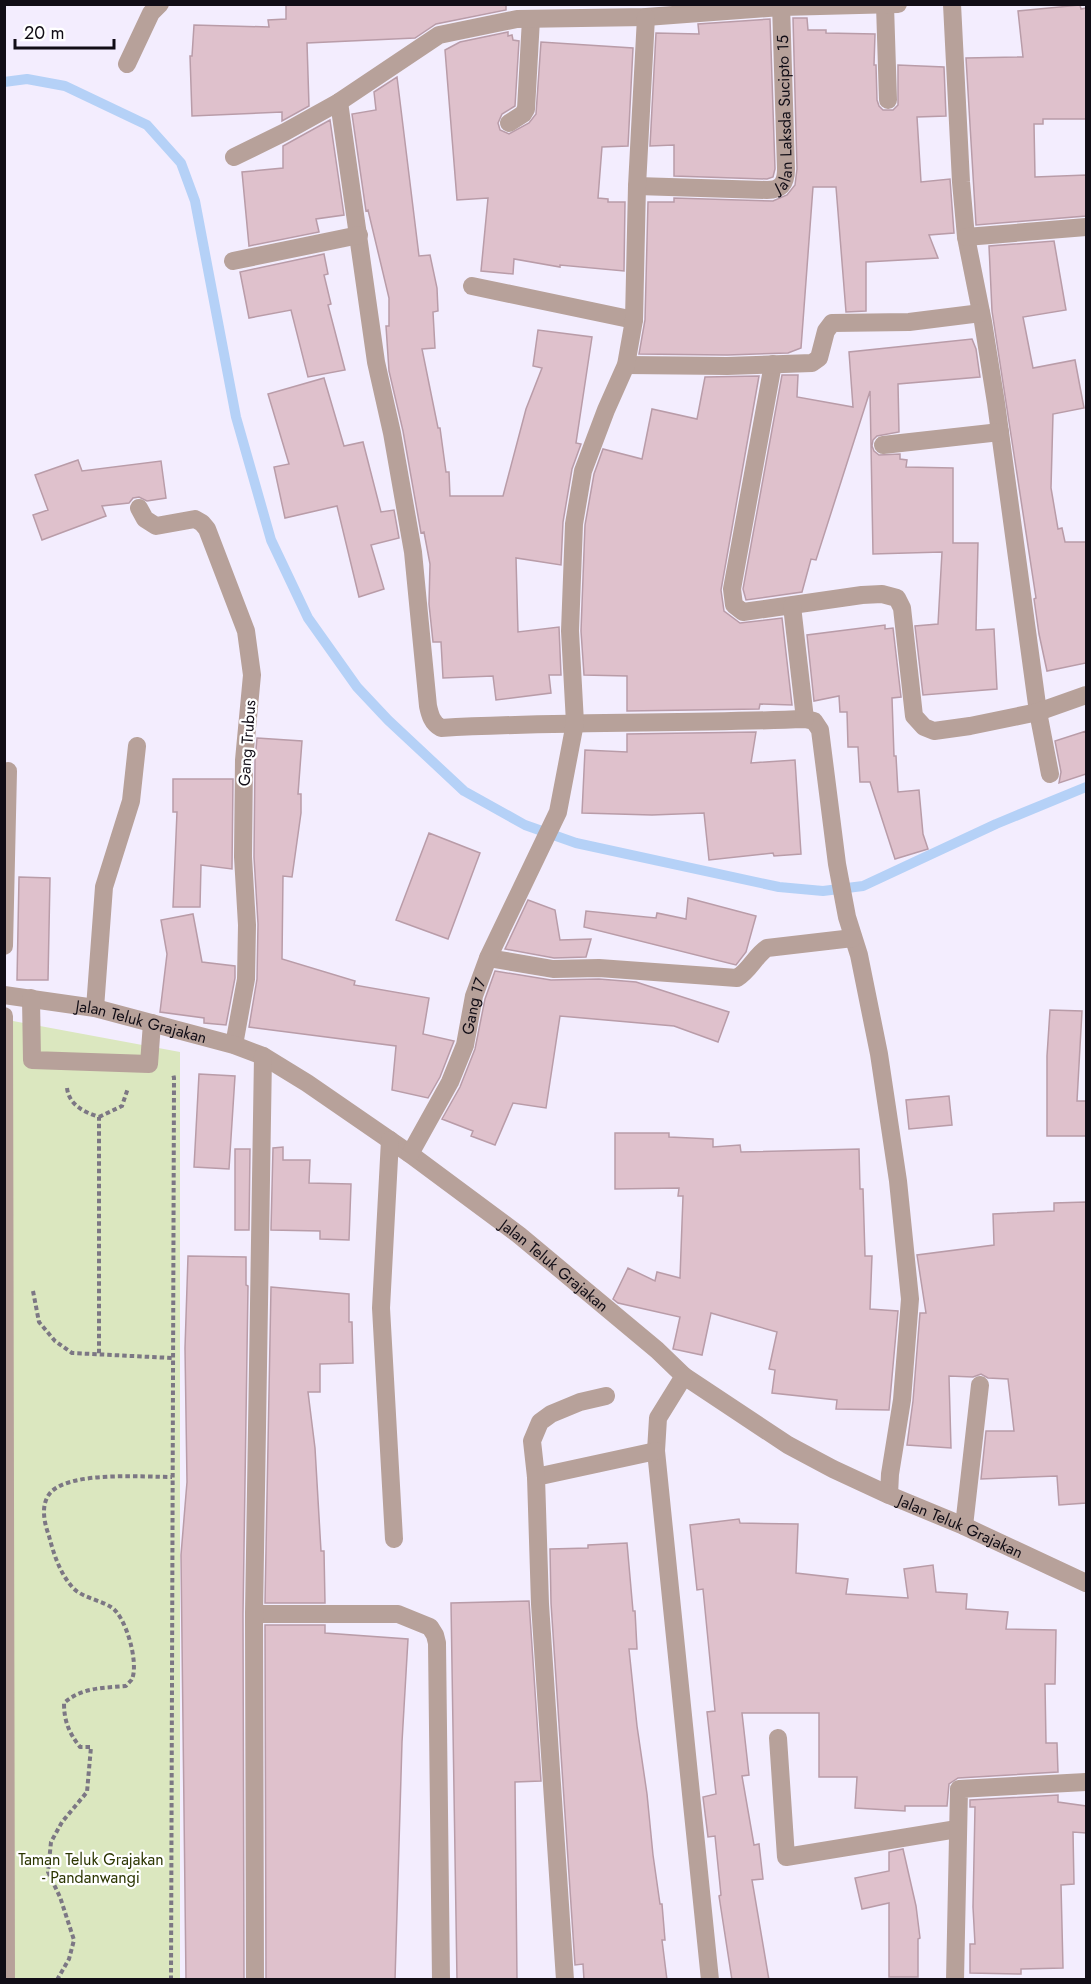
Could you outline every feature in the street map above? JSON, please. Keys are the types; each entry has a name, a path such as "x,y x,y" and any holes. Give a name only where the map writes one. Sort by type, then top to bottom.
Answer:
{"street":[{"path":"127,64 151,14 160,4"},
{"path":"952,4 966,237 1000,432 1038,712 1050,774"},
{"path":"234,157 339,102 439,34 521,14 646,17 781,6 891,5 888,100"},
{"name":"Jalan Laksda Sucipto 15","path":"637,186 774,190 782,185 786,179 786,169 781,6"},
{"path":"509,123 523,114 526,109 521,14"},
{"name":"Gang 17","path":"410,1154 450,1082 465,1045 474,996 488,958 558,812 575,723 570,631 574,524 584,471 606,410 626,365 634,320 637,186 646,17"},
{"path":"339,102 376,362 414,552 431,718 436,725 441,728 805,719 814,721 820,730 837,864 847,917 859,955 879,1054 898,1181 910,1299 902,1400 890,1474 889,1495"},
{"path":"966,237 1086,227"},
{"path":"233,261 359,235"},
{"path":"472,286 634,320"},
{"path":"626,365 727,366 816,362 828,327 835,322 909,322 981,313"},
{"path":"773,364 732,589 734,605 743,612 862,595 882,594 897,598 902,608 914,716 924,727 934,731 1038,712 1086,695"},
{"path":"884,445 1000,432"},
{"name":"Gang Trubus","path":"139,508 145,519 156,526 195,519 202,523 207,529 246,631 252,675 244,760 246,980 234,1045"},
{"path":"792,606 805,719"},
{"path":"95,1008 104,887 131,801 137,746"},
{"path":"4,946 8,771"},
{"path":"488,958 553,969 599,968 737,978 745,973 760,952 768,948 853,938"},
{"name":"Jalan Teluk Grajakan","path":"4,995 95,1008 234,1045 263,1056 307,1083 410,1154 519,1235 657,1350 684,1376 788,1445 889,1495 964,1526 1086,1583"},
{"path":"31,998 32,1060 148,1065 152,1023"},
{"path":"4,1016 6,1980"},
{"path":"255,1980 254,1614 263,1056"},
{"path":"390,1140 381,1308 394,1539"},
{"path":"684,1376 658,1418 657,1451 710,1980"},
{"path":"964,1526 980,1385"},
{"path":"566,1980 540,1604 536,1477 532,1441 540,1422 564,1407 606,1396"},
{"path":"536,1477 657,1451"},
{"path":"254,1614 398,1614 425,1624 435,1635 437,1643 441,1980"},
{"path":"778,1738 786,1857 957,1829"},
{"path":"955,1980 959,1789 1086,1782"}],"path":[{"path":"68,1062 67,1092 82,1112 99,1117 122,1106 128,1093 129,1064"},
{"path":"148,1065 169,1068 174,1078 171,1980"},
{"path":"99,1117 99,1354"},
{"path":"33,1289 39,1322 55,1341 72,1353 172,1358"},
{"path":"57,1980 69,1959 74,1940 60,1897 48,1872 51,1842 62,1822 87,1792 91,1746 80,1747 71,1735 64,1718 64,1703 74,1694 126,1686 132,1678 134,1653 124,1627 113,1608 76,1591 64,1576 45,1526 44,1508 50,1494 59,1487 75,1481 96,1478 172,1477"}],"green space":[{"name":"Taman Teluk Grajakan - Pandanwangi","path":"13,1021 180,1052 180,1979 5,1980"}],"building":[{"path":"286,4 506,4 506,10 436,24 415,38 307,43 309,106 282,121 282,112 192,116 190,56 192,56 194,25 269,27 268,20 286,19"},
{"path":"1080,5 1081,9 1086,8 1086,119 1043,119 1043,124 1034,124 1035,177 1086,175 1086,216 976,225 966,58 1023,57 1018,11"},
{"path":"793,18 807,18 808,30 826,30 826,33 875,34 874,65 876,65 877,100 883,110 893,110 898,105 898,65 944,67 946,116 917,117 921,182 950,179 954,233 929,235 938,258 866,262 866,311 846,312 836,187 813,187 801,348 788,353 639,354 645,320 648,202 674,202 674,198 773,201 787,195 795,185 797,169"},
{"path":"770,19 775,169 773,177 767,179 674,176 674,145 650,146 656,33 699,34 698,24"},
{"path":"508,32 508,36 512,35 513,40 519,41 515,106 502,114 498,123 500,130 509,134 529,123 536,114 541,42 633,48 628,146 602,147 598,198 608,199 608,202 625,202 624,271 560,265 560,267 514,259 513,274 481,271 488,198 457,200 445,50 460,42"},
{"path":"397,77 419,256 430,255 437,288 438,311 433,312 435,348 422,349 438,428 440,428 446,472 449,472 450,496 503,496 526,409 542,368 533,366 538,330 592,337 576,443 581,444 572,469 563,522 561,565 516,558 518,632 559,627 561,675 549,675 551,693 496,700 493,676 443,678 441,642 433,642 429,604 430,564 424,532 421,533 403,431 389,371 386,326 389,326 389,298 368,210 366,211 352,114 376,110 374,92"},
{"path":"330,120 344,215 316,219 319,232 249,246 242,172 283,168 283,146"},
{"path":"1054,241 1066,310 1023,317 1033,368 1075,360 1084,408 1053,414 1051,488 1058,529 1062,528 1065,542 1086,542 1086,663 1047,671 1039,634 1034,599 1036,598 992,311 989,246"},
{"path":"324,254 328,274 324,275 331,304 328,305 345,370 308,377 291,310 249,318 240,272"},
{"path":"972,339 976,349 980,377 898,384 899,432 877,436 872,446 879,455 900,454 900,459 907,460 906,467 953,468 953,543 978,543 976,630 994,629 997,689 923,695 915,626 938,624 942,552 873,554 870,391 816,560 811,559 802,592 746,600 743,589 782,375 798,375 797,397 853,407 849,352"},
{"path":"759,376 721,590 724,611 740,623 782,618 792,705 760,704 759,709 627,711 627,676 584,675 581,631 585,525 594,474 603,449 642,459 652,409 697,419 705,377"},
{"path":"324,378 344,446 363,442 381,512 394,510 399,538 371,545 384,589 359,597 337,506 285,518 274,467 289,464 268,394"},
{"path":"78,460 82,471 161,461 166,498 147,501 139,497 133,498 129,503 102,506 106,516 42,540 33,515 48,510 35,475"},
{"path":"885,625 885,629 893,628 901,697 892,698 898,792 919,790 923,834 928,849 895,859 870,782 860,782 858,747 848,747 847,712 840,712 839,696 814,701 807,635"},
{"path":"1086,731 1086,774 1059,783 1061,772 1055,741"},
{"path":"756,732 751,763 795,760 801,854 774,856 773,853 709,860 704,813 652,815 582,813 585,750 627,752 627,734"},
{"path":"257,738 302,741 298,794 301,794 301,813 292,877 283,876 282,959 355,981 354,985 429,998 423,1034 454,1041 440,1077 428,1098 392,1090 396,1046 249,1027 257,979 258,924 254,857"},
{"path":"173,779 233,779 232,869 201,865 200,907 173,907 177,812 173,812"},
{"path":"429,833 480,853 448,939 396,920"},
{"path":"19,877 50,878 48,980 17,980"},
{"path":"688,898 756,916 746,952 736,965 584,927 586,911 656,918 657,913 686,919"},
{"path":"528,900 555,910 560,940 591,939 586,957 554,958 505,949"},
{"path":"193,914 202,962 235,966 235,978 226,1025 204,1023 204,1018 160,1012 167,954 161,920"},
{"path":"495,971 551,980 599,979 636,982 729,1012 718,1042 674,1026 560,1016 546,1108 513,1103 495,1145 471,1136 473,1131 442,1119 460,1087 475,1049 485,999"},
{"path":"1050,1010 1082,1011 1077,1101 1086,1101 1086,1136 1047,1136 1047,1056"},
{"path":"199,1074 235,1076 229,1169 194,1167"},
{"path":"949,1096 952,1125 909,1129 906,1100"},
{"path":"615,1133 669,1133 669,1137 713,1139 713,1147 740,1145 741,1152 859,1149 865,1256 872,1256 870,1309 898,1311 889,1410 836,1409 837,1400 772,1393 775,1370 769,1369 777,1332 711,1313 702,1355 673,1349 680,1317 618,1303 613,1299 628,1268 655,1281 657,1272 680,1278 683,1196 678,1196 679,1188 615,1189"},
{"path":"283,1147 283,1160 310,1160 309,1183 351,1184 349,1240 320,1239 320,1231 271,1230 273,1148"},
{"path":"235,1149 250,1149 249,1230 235,1230"},
{"path":"1086,1202 1086,1503 1059,1505 1057,1476 981,1479 986,1431 1014,1431 1008,1379 988,1378 981,1374 973,1377 949,1376 951,1448 907,1445 920,1313 926,1313 917,1255 994,1245 993,1214 1054,1211 1054,1203"},
{"path":"188,1256 246,1257 246,1285 248,1286 243,1614 244,1980 186,1980 181,1555 187,1482 185,1348"},
{"path":"271,1287 349,1294 353,1363 320,1364 320,1392 308,1392 315,1448 321,1551 324,1551 325,1603 265,1603"},
{"path":"739,1519 740,1523 798,1524 796,1573 848,1579 846,1594 908,1598 904,1569 933,1565 936,1592 967,1594 966,1609 1008,1612 1006,1629 1056,1630 1055,1684 1045,1684 1046,1743 1057,1743 1058,1772 958,1778 949,1784 947,1806 905,1806 905,1811 855,1808 857,1777 819,1777 819,1713 742,1713 749,1775 742,1776 754,1845 759,1844 763,1879 752,1880 769,1980 732,1980 719,1896 721,1895 715,1836 708,1837 703,1797 716,1794 707,1712 715,1711 703,1589 697,1590 690,1525"},
{"path":"627,1543 637,1649 629,1649 653,1855 660,1904 662,1904 665,1940 662,1940 667,1980 584,1980 583,1964 575,1965 551,1603 550,1549 588,1548 588,1545"},
{"path":"529,1601 541,1781 515,1782 517,1980 457,1980 451,1603"},
{"path":"265,1625 325,1625 325,1633 408,1639 402,1742 395,1980 266,1980"},
{"path":"1058,1795 1058,1802 1086,1806 1086,1833 1073,1832 1074,1884 1061,1885 1063,1968 1021,1969 1021,1974 970,1973 970,1944 975,1944 973,1907 975,1807 970,1807 970,1800"},
{"path":"903,1849 916,1906 920,1938 918,1939 918,1977 889,1977 889,1903 862,1909 855,1878 889,1871 889,1852"}],"waterway":[{"path":"4,82 27,79 65,86 147,125 181,163 195,201 236,417 271,540 308,618 357,687 388,720 464,791 525,825 576,843 779,887 823,891 863,886 996,824 1086,787"}]}
